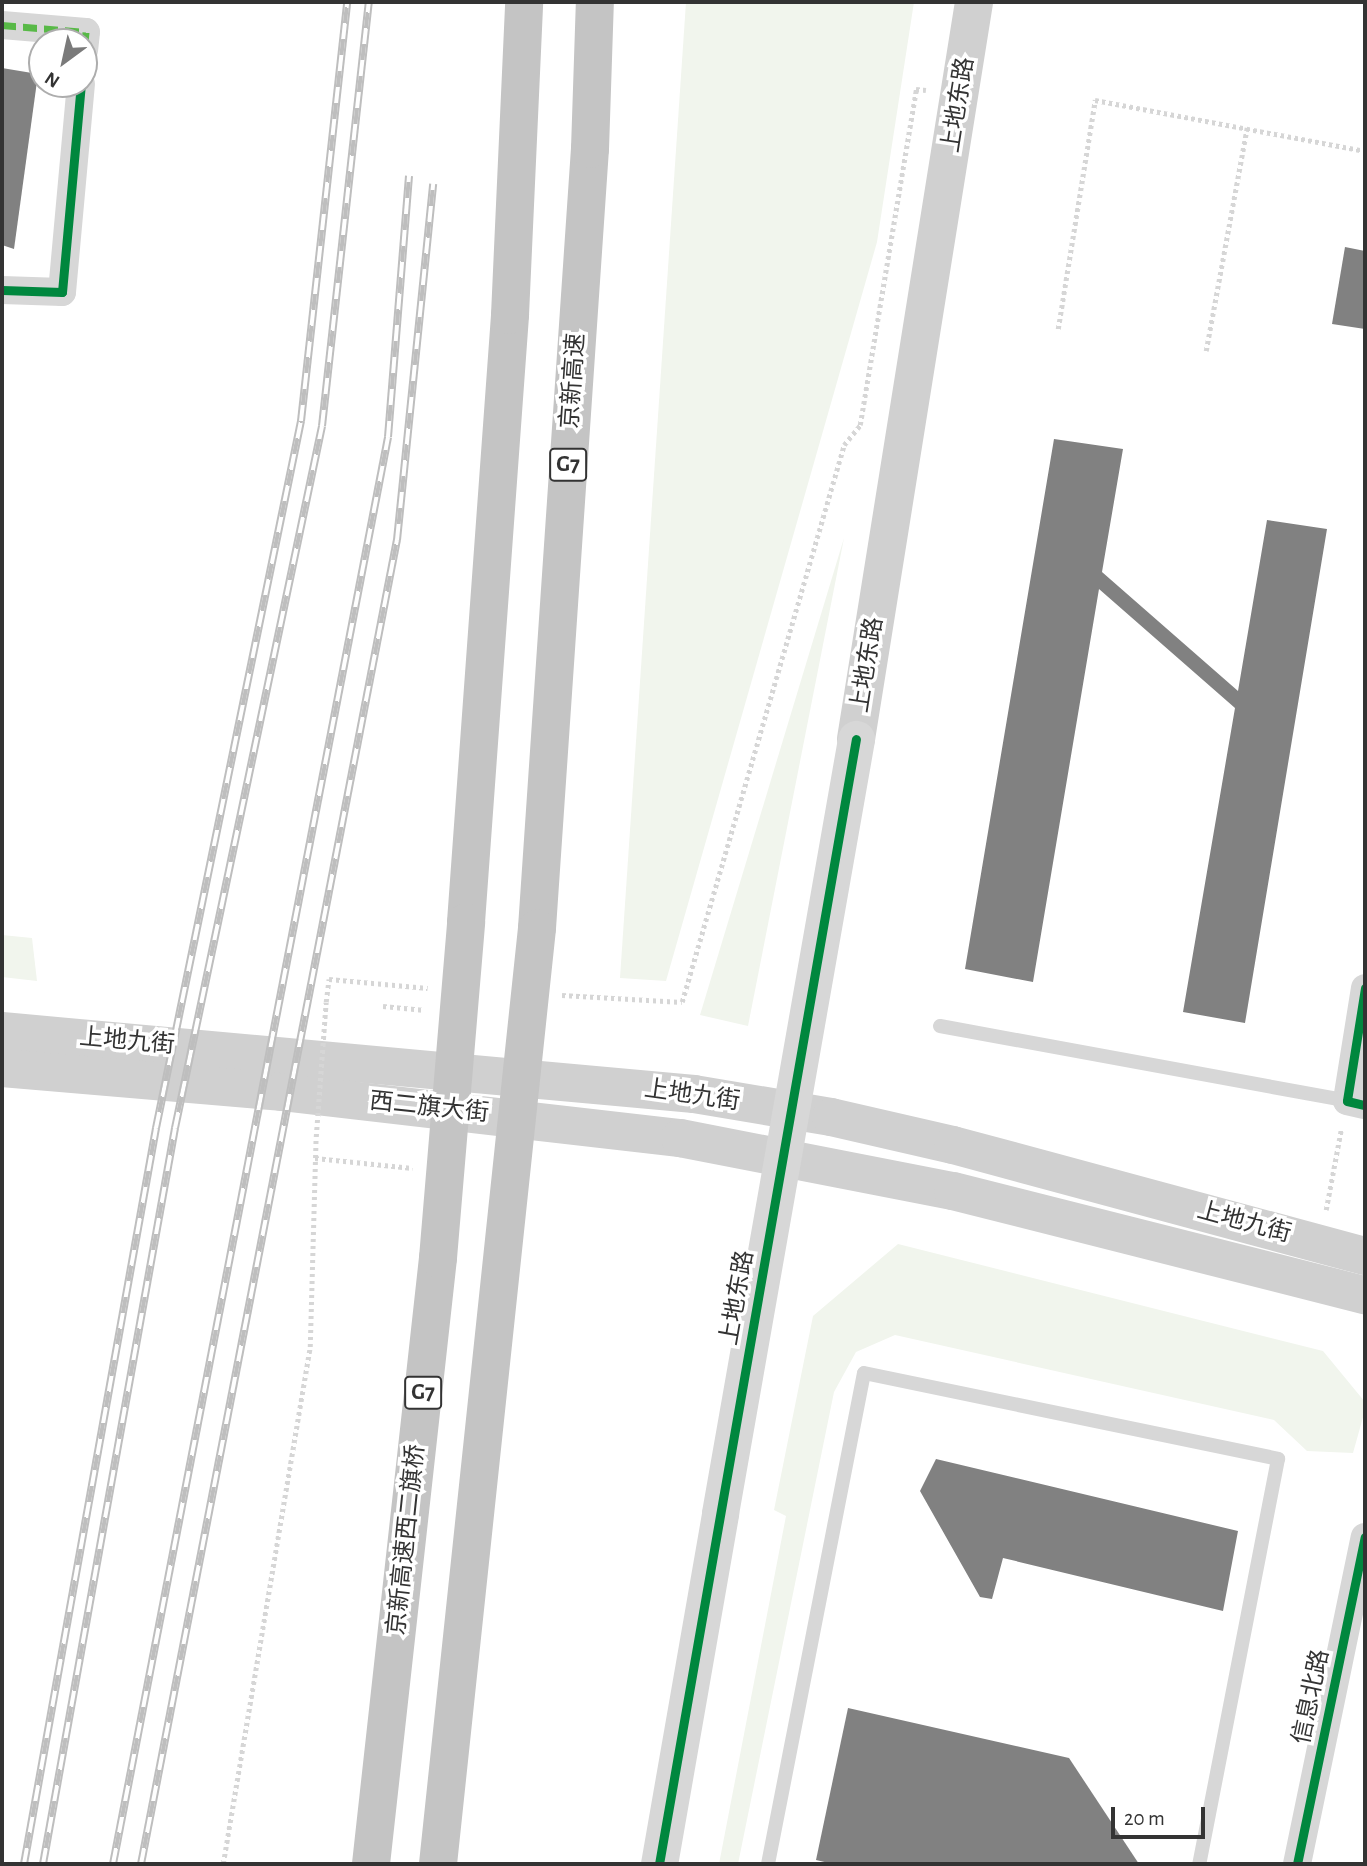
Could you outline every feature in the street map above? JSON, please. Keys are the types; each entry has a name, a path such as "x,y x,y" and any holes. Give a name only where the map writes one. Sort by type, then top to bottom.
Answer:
{"highway":[{"name":"京新高速西二旗桥","path":"371,1864 438,1258 466,922 509,328 524,2"},
{"name":"京新高速","path":"438,1864 537,928 589,163 595,2"}],"main road":[{"name":"上地东路","path":"856,739 962,95 974,2"},
{"name":"上地九街","path":"2,1031 694,1094 831,1118 953,1145 1365,1256"},
{"name":"西二旗大街","path":"2,1068 419,1108 680,1138 854,1168"},
{"name":"上地九街","path":"854,1168 1365,1296"}],"street":[{"path":"2,25 38,28"},
{"path":"2,290 62,292 80,98"},
{"name":"上地东路","path":"659,1864 856,739"},
{"path":"1356,1103 1365,988"},
{"name":"信息北路","path":"1297,1864 1365,1537"}],"lane":[{"path":"940,1026 1356,1103"},
{"path":"768,1864 864,1373 1278,1459 1199,1864"}],"path":[{"path":"559,995 682,1002 844,445 860,425 916,89 962,95"},
{"path":"1058,329 1095,100 1365,150"},
{"path":"1206,351 1247,128"},
{"path":"223,1864 310,1347 316,1137 329,979 437,988"},
{"path":"386,984 383,1006 429,1011 425,1068"},
{"path":"1319,1243 1356,1103"},
{"path":"315,1158 415,1168 419,1108"}],"shaded area":[{"path":"686,2 914,2 877,242 666,981 620,978"},
{"path":"844,538 748,1026 700,1015"},
{"path":"2,935 32,938 37,981 2,977"},
{"path":"898,1244 1323,1351 1365,1402 1353,1453 1307,1451 1274,1420 895,1335 856,1352 834,1392 738,1864 719,1864 786,1516 774,1510 813,1316"}],"building":[{"path":"2,68 28,72 28,98 35,98 14,249 2,245"},
{"path":"1345,247 1365,251 1365,329 1332,324"},
{"path":"1054,439 1123,449 1102,572 1238,691 1267,520 1327,529 1245,1023 1183,1012 1235,708 1099,589 1033,982 965,969"},
{"path":"936,1459 1238,1531 1223,1611 1003,1558 992,1599 980,1597 920,1491"},
{"path":"848,1708 1069,1758 1139,1864 833,1864 816,1860"}],"railway":[{"path":"24,1864 156,1128 301,421 347,2"},
{"path":"43,1864 175,1128 322,426 369,2"},
{"path":"113,1864 388,437 409,176"},
{"path":"141,1864 397,540 433,184"}],"marked path":[{"path":"2,25 38,28"}],"cycle path":[{"path":"2,290 62,292 80,98"},
{"path":"659,1864 856,739"},
{"path":"1365,988 1347,1101 1365,1105"},
{"path":"1297,1864 1365,1537"}]}
